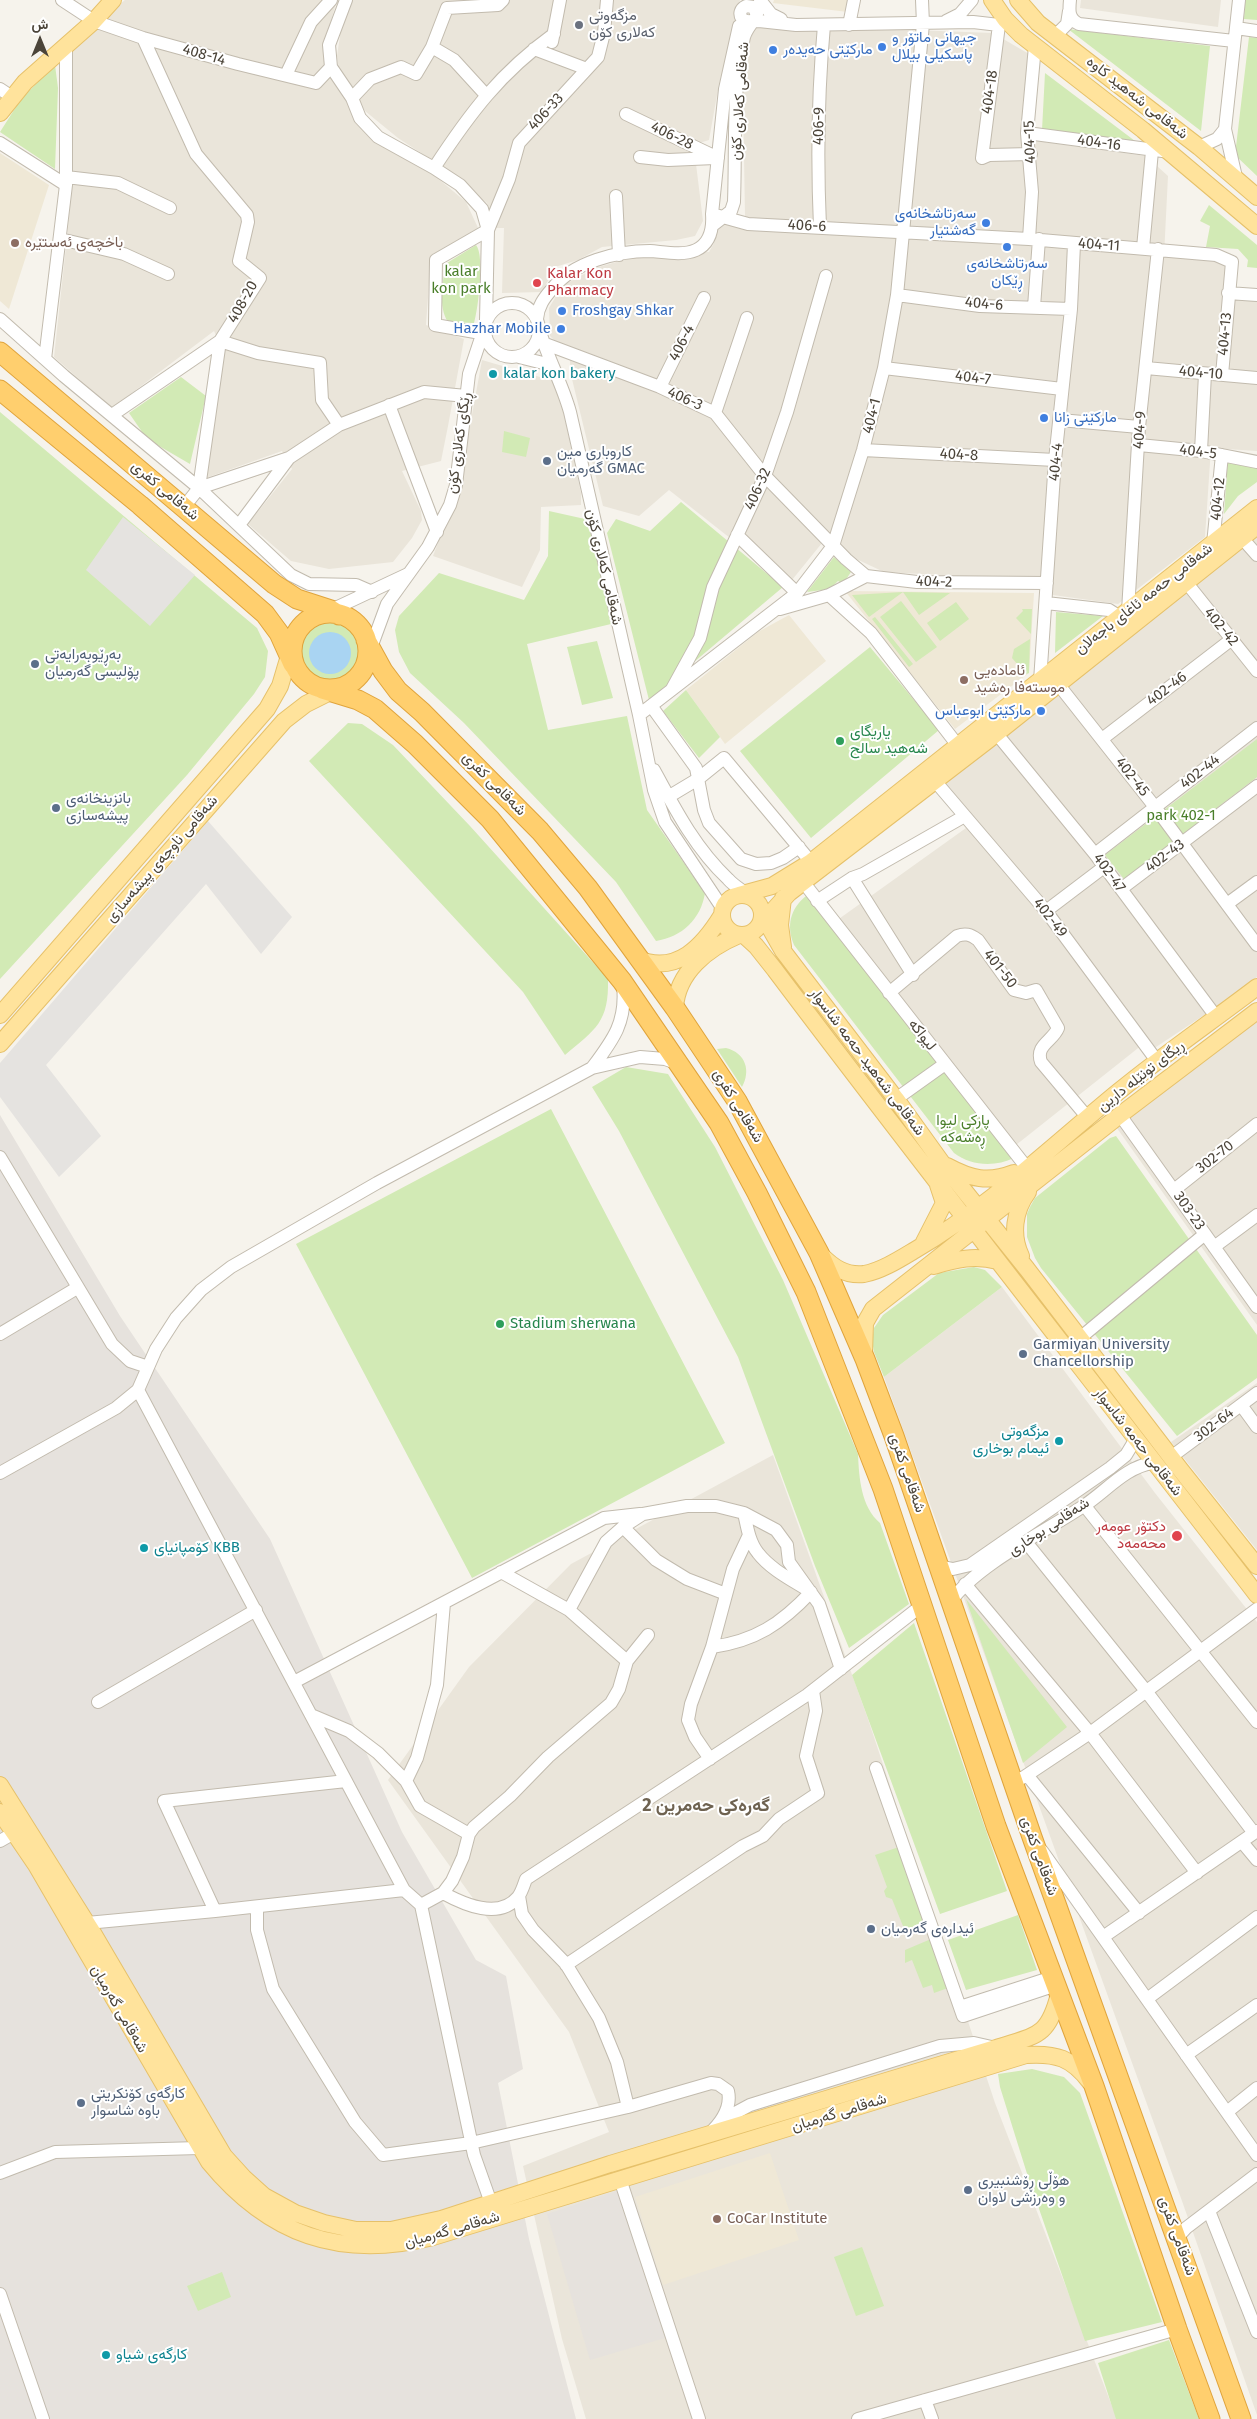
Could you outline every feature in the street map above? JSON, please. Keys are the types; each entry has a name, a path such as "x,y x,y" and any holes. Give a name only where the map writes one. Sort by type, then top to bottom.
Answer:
{"highway":[{"name":"شەقامی کفری","path":"0,352 274,584 297,599 331,613"},
{"name":"شەقامی کفری","path":"2,395 132,499 265,614 279,633 291,656"},
{"path":"331,613 356,624 368,648 364,668 357,678 348,685 330,690 301,677 291,656 298,630 313,617 331,613"},
{"name":"شەقامی کفری","path":"368,648 398,691 436,726 540,831 588,888 638,960 676,1008 748,1121 819,1253 864,1359 951,1600 1020,1779 1032,1837 1241,2419"},
{"name":"شەقامی کفری","path":"330,690 358,700 375,709 415,744 490,819 622,981 680,1065 737,1156 806,1292 882,1485 920,1606 996,1826 1094,2086 1177,2329 1210,2419"},
{"path":"882,1485 907,1474"}],"main road":[{"path":"992,0 1005,19 1021,35"},
{"name":"شەقامی شەهید کاوە","path":"1018,0 1038,22 1199,146 1257,196"},
{"path":"0,113 6,93 36,72 94,21 109,2"},
{"path":"999,25 1021,35"},
{"name":"شەقامی شەهید کاوە","path":"1021,35 1170,152 1257,226"},
{"path":"1115,108 1127,90"},
{"name":"شەقامی حەمە ئاغای باجەلان","path":"762,920 783,898 804,883 959,747 1257,508"},
{"name":"شەقامی حەمە ئاغای باجەلان","path":"744,895 772,886 893,806 935,781 1257,526"},
{"name":"شەقامی ناوچەی پیشەسازی","path":"0,1015 267,709 280,686 291,656"},
{"name":"شەقامی ناوچەی پیشەسازی","path":"0,1044 284,720 330,690"},
{"path":"638,960 659,965 679,960 702,942 729,900 744,895 758,903 762,920 755,930 712,949 688,971 677,991 676,1008"},
{"path":"783,898 780,925 784,952"},
{"path":"722,912 727,928 741,935"},
{"name":"شەقامی شەهید حەمە شاسوار","path":"762,920 784,952 896,1098 938,1170"},
{"name":"شەقامی شەهید حەمە شاسوار","path":"741,935 770,963 976,1218"},
{"name":"ڕیگای تونێلە دارین","path":"976,1218 1028,1168 1157,1061 1257,987"},
{"path":"819,1253 832,1267 850,1273 863,1274 898,1260 976,1218 1035,1183 1120,1115 1257,1011"},
{"path":"922,1246 944,1203 938,1170 977,1179 1000,1178 1028,1168"},
{"path":"1028,1269 1016,1244 1015,1224 1021,1202 1035,1183"},
{"path":"864,1359 863,1334 868,1316 873,1309 925,1269 976,1218"},
{"name":"شەقامی حەمە شاسوار","path":"976,1218 998,1261 1153,1463 1173,1469 1257,1566"},
{"name":"شەقامی حەمە شاسوار","path":"976,1218 1028,1269 1080,1338 1173,1469 1257,1595"},
{"path":"925,1269 966,1258 983,1258 998,1261"},
{"name":"شەقامی گەرمیان","path":"0,1785 87,1923 216,2144 244,2178 272,2202 324,2223 371,2231 412,2226 996,2048 1035,2034 1047,2026 1054,2014 1056,1985"},
{"name":"شەقامی گەرمیان","path":"0,1812 7,1837 55,1899 199,2148 226,2182 248,2203 275,2222 314,2238 354,2246 393,2245 418,2241 1026,2055 1047,2055 1066,2059 1078,2066 1094,2086"},
{"path":"648,2153 653,2169"}],"street":[{"name":"408-14","path":"62,0 94,21 143,38 316,83 331,66"},
{"path":"286,75 311,22 331,0"},
{"path":"346,0 329,45 331,66 352,98 360,118 378,137 434,168 460,185 482,210 488,230 485,325 489,345 496,353"},
{"path":"352,98 370,79 402,67 416,74 432,47 447,8 498,5 503,0"},
{"path":"548,54 554,34 560,0"},
{"name":"406-33","path":"488,230 509,179 519,143 598,56 604,33 607,0"},
{"path":"850,25 854,0"},
{"name":"404-1","path":"639,716 670,694 797,593 810,580 833,546 863,450 884,368 897,295 923,24 922,0"},
{"path":"941,23 960,14 972,0"},
{"path":"1236,178 1225,129 1239,0"},
{"path":"1056,35 1067,24 1069,6"},
{"path":"1069,6 1073,20 1082,24 1234,42"},
{"path":"741,8 744,21 756,8"},
{"name":"شەقامی کەلاری کۆن","path":"545,298 569,272 586,263 646,251 695,250 708,239 717,219 718,158 725,89 741,8"},
{"name":"شەقامی کەلاری کۆن","path":"756,8 764,16 802,24 850,25 973,22 999,25"},
{"name":"شەقامی کەلاری کۆن","path":"756,8 802,24"},
{"name":"شەقامی کەلاری کۆن","path":"717,219 731,212 734,202 740,67 745,33 756,8"},
{"name":"406-9","path":"820,227 818,182 820,83 824,25"},
{"name":"404-18","path":"999,25 982,158 989,155 1030,154"},
{"path":"1236,28 1257,31"},
{"path":"434,168 462,126 486,95 534,49 554,34"},
{"name":"408-20","path":"143,38 196,154 247,215 248,222 239,261 260,278 220,342 200,488"},
{"path":"45,359 66,181 66,45"},
{"name":"404-15","path":"1034,46 1028,133 1036,285 1034,307"},
{"path":"432,47 454,60 486,95"},
{"path":"534,49 586,69"},
{"name":"406-28","path":"626,114 718,158"},
{"path":"1199,146 1217,139 1225,129"},
{"name":"404-16","path":"1028,133 1170,152"},
{"path":"0,143 66,181 118,183 170,208"},
{"path":"1143,248 1152,151"},
{"path":"640,157 668,160 718,158"},
{"path":"616,196 619,256"},
{"name":"406-6","path":"717,219 748,224 903,232"},
{"path":"488,230 436,260 435,325 475,332 485,325 497,307 510,303 545,298"},
{"name":"404-11","path":"903,232 1034,239 1216,255 1232,262 1228,294"},
{"path":"60,239 124,254 168,274"},
{"name":"404-4","path":"1040,681 1055,460 1070,309 1074,244"},
{"name":"404-9","path":"1124,614 1139,427 1158,249"},
{"name":"406-32","path":"670,694 700,638 713,587 765,476 787,412 826,276"},
{"path":"1036,285 1040,295 1054,308"},
{"path":"485,293 488,299 510,303 532,311 538,323"},
{"path":"1228,294 1257,295"},
{"name":"404-13","path":"1222,375 1228,294"},
{"name":"404-6","path":"897,295 980,306 1070,309"},
{"path":"519,357 534,346 541,303 545,298"},
{"name":"406-4","path":"660,387 704,298"},
{"path":"715,413 747,318"},
{"path":"0,319 45,359 200,488 292,575 309,584 356,586 372,592"},
{"name":"شەقامی کەلاری کۆن","path":"538,323 544,343 559,376 570,412 648,759"},
{"name":"ڕێگای کەلاری کۆن","path":"408,574 437,532 450,505 456,485 466,396 474,360 485,325"},
{"path":"112,415 220,342 258,353 320,363 322,400 339,425"},
{"name":"406-3","path":"544,343 660,387 715,413 765,476 833,546"},
{"path":"474,360 488,352 510,358 519,357 543,363 559,376"},
{"name":"404-7","path":"884,368 1062,389"},
{"name":"404-10","path":"1146,368 1257,378"},
{"path":"1201,451 1205,374"},
{"path":"184,507 200,488 289,458 339,425 389,405 424,392 466,396"},
{"path":"389,405 437,532"},
{"path":"1060,420 1139,427"},
{"name":"404-5","path":"1139,445 1201,451 1257,462"},
{"name":"404-8","path":"863,450 1055,460"},
{"name":"404-12","path":"1213,544 1222,455"},
{"path":"240,525 289,458"},
{"path":"737,535 797,593"},
{"path":"1242,538 1257,556"},
{"path":"776,610 829,595 866,576 833,546"},
{"path":"331,613 408,574"},
{"path":"368,648 383,613 408,574"},
{"name":"404-2","path":"866,576 917,582 1047,583"},
{"name":"402-42","path":"1186,582 1257,671"},
{"path":"829,595 871,633 959,747"},
{"path":"1046,603 1109,610 1124,614"},
{"name":"402-46","path":"1102,739 1232,639"},
{"name":"402-45","path":"1058,684 1155,807 1257,945"},
{"path":"652,707 696,768 704,810 709,823 741,859 756,864 771,863 783,858 799,847"},
{"name":"402-44","path":"1095,854 1257,728"},
{"name":"402-47","path":"996,733 1095,854 1217,1018"},
{"path":"668,797 698,779 724,758 811,862"},
{"path":"648,759 678,816 720,872 744,895"},
{"path":"648,759 654,790 665,822 722,912"},
{"name":"402-49","path":"935,781 1046,911 1157,1061"},
{"name":"402-43","path":"1121,889 1257,786"},
{"path":"665,822 668,815 678,816"},
{"path":"817,901 852,878 863,874 964,817"},
{"path":"1046,911 1104,867"},
{"path":"852,878 913,975"},
{"path":"1227,904 1257,882"},
{"name":"لیواکە","path":"804,883 1028,1168"},
{"name":"401-50","path":"889,993 913,975 956,936 971,934 978,940 1014,990 1026,993 1036,990 1056,1021 1058,1028 1056,1033 1042,1046 1039,1057 1041,1062 1088,1118"},
{"path":"592,1068 619,1027 625,1001 622,981"},
{"path":"0,1473 116,1408 138,1390 165,1333 188,1303 231,1267 376,1183 592,1068 640,1057 664,1059 680,1065"},
{"path":"896,1098 945,1064"},
{"name":"303-23","path":"1120,1115 1257,1307"},
{"name":"302-70","path":"1174,1190 1257,1124"},
{"path":"0,1157 119,1354 130,1361 148,1367"},
{"path":"1214,1247 1257,1215"},
{"path":"1080,1338 1205,1234"},
{"path":"0,1334 78,1288"},
{"path":"138,1390 404,1890 421,1905 471,2143 491,2203"},
{"name":"302-64","path":"1173,1469 1241,1405 1257,1393"},
{"path":"1241,1405 1257,1427"},
{"name":"شەقامی بوخاری","path":"951,1600 970,1575 1126,1455 1135,1440"},
{"name":"شەقامی بوخاری","path":"939,1566 970,1575 1084,1505 1136,1468 1153,1463"},
{"path":"1110,1468 1118,1481"},
{"path":"1084,1505 1257,1722"},
{"path":"294,1682 604,1518 643,1514 687,1506 716,1506 744,1513 776,1530 786,1545 789,1562 819,1604 841,1669"},
{"path":"744,1513 749,1535 758,1553 775,1568 811,1592"},
{"path":"569,1610 606,1542 623,1527 643,1514"},
{"path":"623,1527 656,1560 687,1579 726,1594"},
{"path":"710,1758 695,1737 688,1720 690,1704 712,1647 733,1569 749,1535"},
{"path":"1026,1542 1256,1832 1103,1937"},
{"path":"501,1572 569,1610 627,1661"},
{"path":"970,1575 1197,1874"},
{"path":"712,1647 738,1644 760,1634 795,1609 811,1592"},
{"path":"406,1782 417,1758 437,1685 444,1603"},
{"path":"444,1893 463,1904 490,1909 508,1906 519,1896 526,1879 813,1691 920,1606"},
{"path":"1138,1913 1020,1779 1090,1733 1257,1609"},
{"path":"98,1702 256,1610"},
{"path":"421,1905 444,1893 463,1857 468,1834 474,1827 510,1796 548,1757 611,1703 619,1689 627,1661 648,1635"},
{"path":"566,1965 743,1846 763,1836 779,1819 818,1794 806,1756 816,1711 813,1691"},
{"path":"311,1715 349,1731 378,1753 406,1782 420,1806 468,1834"},
{"path":"876,1768 962,2012 1056,1985"},
{"path":"215,1911 164,1801 346,1781"},
{"path":"1032,1837 1257,2155"},
{"path":"1242,1842 1257,1860"},
{"path":"87,1923 257,1907 404,1890"},
{"path":"519,1896 522,1914 533,1930 566,1965 599,2018 617,2062 628,2107"},
{"path":"257,1907 257,1930 274,1989 355,2122 383,2155 471,2143 628,2107 711,2083 718,2084 728,2091 730,2119"},
{"path":"1147,2000 1257,1917"},
{"path":"1186,2055 1257,2005"},
{"path":"714,2134 730,2119 750,2105 940,2046 968,2043 996,2048"},
{"path":"1227,2112 1257,2088"},
{"path":"714,2134 729,2102"},
{"path":"0,2173 55,2152 199,2148"},
{"path":"1177,2238 1257,2174"},
{"path":"620,2179 699,2419"},
{"path":"1209,2211 1257,2332"},
{"path":"0,2294 43,2419"},
{"path":"858,2419 1177,2329"},
{"path":"925,2400 932,2419"}],"shaded area":[{"path":"125,0 337,0 323,49 333,77 353,114 422,165 466,202 479,230 431,255 426,325 464,339 441,461 402,471 421,511 422,520 412,538 393,562 329,569 291,561 248,524 292,469 282,451 206,478 224,352 214,331 112,408 54,357 68,228 71,170 70,54 108,14"},
{"path":"351,0 740,0 719,84 709,140 696,144 696,164 703,221 695,236 676,240 602,247 578,260 555,267 542,292 502,293 504,228 494,228 487,203 447,170 398,138 365,111 339,71 337,56 341,29"},
{"path":"774,0 850,0 848,12 773,3"},
{"path":"1081,0 1221,0 1218,27 1080,8"},
{"path":"752,24 993,33 1029,54 1023,139 1146,156 1168,176 1164,256 1227,263 1225,297 1257,299 1257,451 1211,448 1205,537 1118,604 1053,595 1053,581 884,572 822,543 792,580 730,538 669,490 639,516 603,506 571,375 569,348 556,342 550,336 549,308 562,286 595,268 627,259 668,253 709,252 714,243 720,220 745,216 743,96"},
{"name":"باخچەی ئەستێرە","path":"0,153 49,185 9,309 0,301"},
{"path":"482,360 557,382 581,493 581,505 541,507 540,550 522,587 433,556 458,491"},
{"path":"123,517 195,575 150,626 86,570"},
{"path":"1257,532 1257,977 1230,998 1153,1049 1147,1041 1016,1145 829,926 966,828 936,790"},
{"path":"845,591 1034,593 1029,673 955,729"},
{"path":"789,615 826,661 725,744 686,690 758,632"},
{"path":"208,821 292,917 261,954 206,884 46,1065 101,1136 59,1177 0,1097 0,1063"},
{"path":"1257,1017 1257,1325 1114,1124"},
{"path":"0,1115 120,1316 270,1539 402,1832 476,1960 506,1976 523,2069 498,2083 529,2239 576,2419 0,2419"},
{"path":"1002,1287 1155,1493 1257,1622 1257,2415 1182,2201 884,1377"},
{"path":"1257,1383 1257,1550 1171,1442"},
{"path":"773,1455 868,1719 995,2103 1117,2419 586,2419 562,2339 523,2166 609,2132 569,2032 388,1780 469,1667 571,1564"},
{"name":"CoCar Institute","path":"770,2153 799,2240 663,2285 635,2197"},
{"path":"617,2191 665,2338 590,2360 547,2214"}],"green space":[{"path":"1245,0 1257,0 1257,20 1244,19"},
{"path":"1068,29 1210,46 1201,131"},
{"path":"1249,37 1257,38 1257,176 1235,155"},
{"path":"55,65 58,88 55,169 0,132 21,99"},
{"path":"1045,73 1139,144 1042,130"},
{"path":"1209,205 1257,245 1257,268 1247,267 1248,260 1238,249 1206,247 1210,226 1200,221"},
{"name":"kalar kon park","path":"476,245 479,251 480,271 479,295 474,323 448,322 442,301 442,285 447,263"},
{"path":"181,377 206,396 190,464 147,439 129,413"},
{"path":"0,412 257,628 268,651 265,677 254,694 187,775 0,979"},
{"path":"504,431 530,438 526,457 502,452"},
{"path":"1228,458 1257,462 1257,482 1238,496 1224,514"},
{"path":"681,502 783,587 649,700 607,533 616,519 650,531"},
{"path":"549,511 585,519 595,545 611,624 527,644 548,730 627,716 647,810 705,893 695,919 682,931 665,939 656,941 616,882 464,723 410,673 399,652 395,630 399,616 439,573 524,600 548,556"},
{"path":"834,557 851,572 843,584 838,581 830,589 807,592"},
{"path":"903,592 950,593 919,615"},
{"path":"903,592 869,617 852,595"},
{"path":"901,601 937,647 916,662 880,617"},
{"path":"956,602 969,619 940,641 927,623"},
{"path":"1022,609 1032,609 1031,634 1016,618 1023,611"},
{"path":"1056,612 1103,616 1055,653"},
{"path":"875,617 913,664 909,667 872,619"},
{"path":"330,623 346,628 354,636 359,652 354,668 346,676 330,681 314,676 306,668 301,652 306,636 314,628"},
{"path":"1030,639 1029,673 1026,674 1012,658 1014,649"},
{"path":"597,641 613,698 582,705 567,647"},
{"name":"یاریگای شەهید سالح","path":"870,647 939,730 811,838 740,751"},
{"path":"686,690 720,737 699,758 663,711"},
{"path":"348,723 362,724 393,745 470,826 608,979 608,994 603,1015 592,1031 565,1055 523,992 309,761"},
{"name":"park 402-1","path":"1257,739 1257,777 1124,879 1105,855"},
{"name":"پارکی لیوا ڕەشەکە","path":"806,896 1014,1158 999,1163 983,1164 968,1161 954,1153 794,945 790,931 791,918 796,906"},
{"path":"726,1048 733,1050 745,1063 746,1075 742,1087 717,1049"},
{"path":"626,1067 668,1074 715,1147 783,1280 858,1454 862,1492 869,1509 880,1523 909,1604 849,1648 815,1566 738,1357 619,1131 592,1087"},
{"name":"Stadium sherwana","path":"551,1109 725,1443 472,1578 296,1244"},
{"path":"1116,1136 1257,1335 1257,1378 1177,1436 1041,1268 1027,1237 1027,1214 1035,1198 1110,1138"},
{"path":"974,1267 985,1270 1002,1287 884,1377 874,1352 872,1341 874,1328 883,1315 939,1273"},
{"path":"966,1599 1067,1727 1023,1763"},
{"path":"914,1623 1007,1891 940,1914 852,1675"},
{"path":"899,1847 926,1923 905,1931 892,1899 886,1897 884,1891 887,1887 875,1855"},
{"path":"1018,1915 1037,1970 966,1990 948,1940"},
{"path":"931,1939 948,1988 934,1993 932,1985 923,1988 912,1960 905,1963 905,1950"},
{"path":"1032,2069 1064,2077 1080,2093 1162,2322 1085,2341 1029,2180 1000,2087 998,2074"},
{"path":"862,2247 884,2306 856,2316 834,2257"},
{"path":"222,2272 231,2297 198,2311 187,2286"},
{"path":"1169,2340 1199,2419 1116,2419 1098,2363"}],"water":[{"path":"330,632 345,638 351,653 345,668 330,674 315,668 309,653 315,638"}],"place":[{"name":"مزگەوتی کەلاری کۆن","path":"579,25"},
{"name":"جیهانی ماتۆر و پاسکیلی بیلال","path":"882,47"},
{"name":"مارکێتی حەیدەر","path":"773,50"},
{"name":"سەرتاشخانەی گەشتیار","path":"986,223"},
{"name":"باخچەی ئەستێرە","path":"15,243"},
{"name":"سەرتاشخانەی ڕێکان","path":"1007,247"},
{"name":"Kalar Kon Pharmacy","path":"537,283"},
{"name":"Froshgay Shkar","path":"562,311"},
{"name":"Hazhar Mobile","path":"561,329"},
{"name":"kalar kon bakery","path":"493,374"},
{"name":"مارکێتی زانا","path":"1044,418"},
{"name":"کاروباری مین گەرمیان GMAC","path":"547,461"},
{"name":"بەڕێوبەرایەتی پۆلیسی گەرمیان","path":"35,664"},
{"name":"ئامادەیی موستەفا رەشید","path":"964,680"},
{"name":"مارکێتی ابوعباس","path":"1041,711"},
{"name":"یاریگای شەهید سالح","path":"840,741"},
{"name":"بانزینخانەی پیشەسازی","path":"56,808"},
{"name":"Stadium sherwana","path":"500,1324"},
{"name":"Garmiyan University Chancellorship","path":"1023,1354"},
{"name":"مزگەوتی ئیمام بوخاری","path":"1059,1441"},
{"name":"دکتۆر عومەر محەمەد","path":"1177,1536"},
{"name":"کۆمپانیای KBB","path":"144,1548"},
{"name":"ئیدارەی گەرمیان","path":"871,1929"},
{"name":"کارگەی کۆنکریتی باوە شاسوار","path":"81,2103"},
{"name":"هۆڵی ڕۆشنبیری و وەرزشی لاوان","path":"968,2190"},
{"name":"CoCar Institute","path":"717,2219"},
{"name":"کارگەی شیاو","path":"106,2355"}],"district":[{"name":"گەرەکی حەمرین 2","path":"706,1806"}]}
